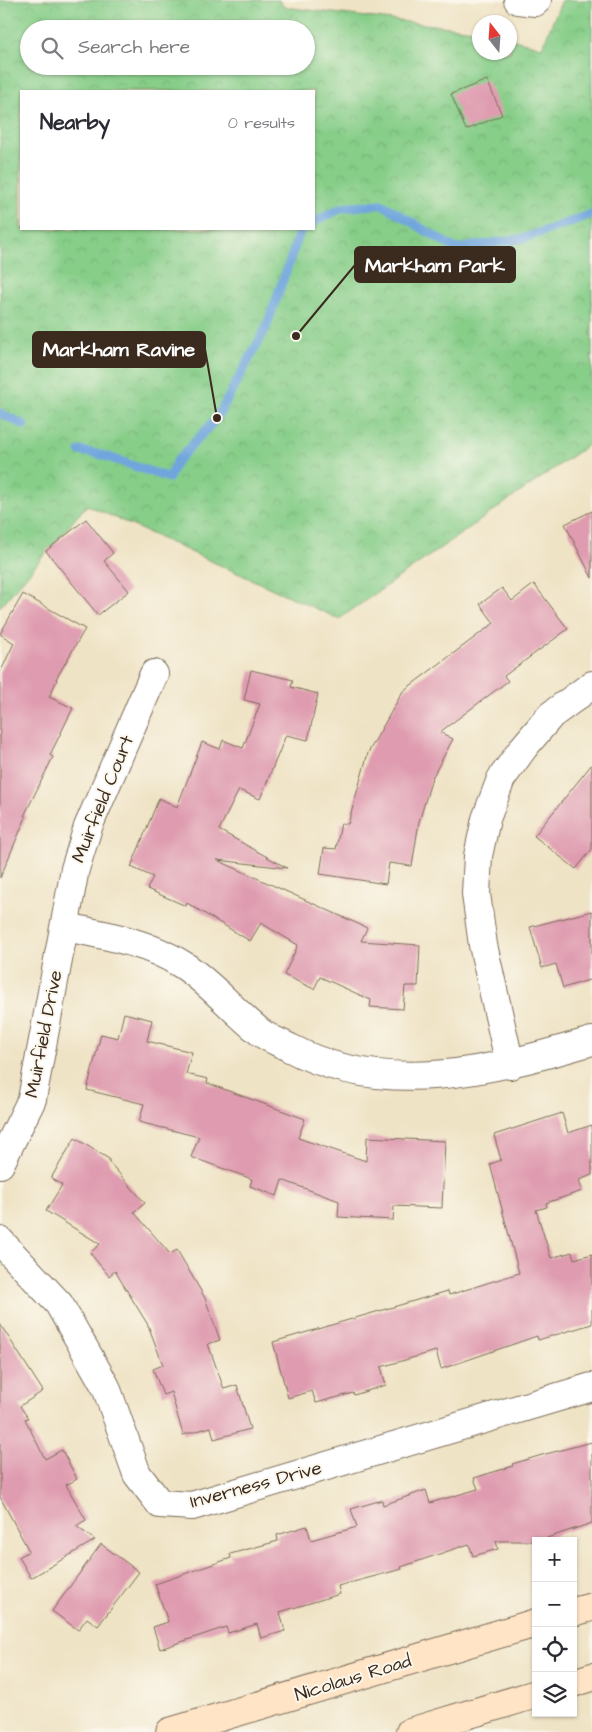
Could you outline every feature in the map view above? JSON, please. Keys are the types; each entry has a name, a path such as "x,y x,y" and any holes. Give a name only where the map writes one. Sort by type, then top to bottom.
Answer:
{"main road":[{"path":"577,1611 592,1607"},
{"name":"Nicolaus Road","path":"170,1732 532,1624"},
{"path":"577,1682 592,1677"},
{"path":"410,1732 532,1695"}],"street":[{"path":"518,0 535,2 537,0"},
{"name":"Muirfield Court","path":"65,927 75,869 88,827 154,674"},
{"path":"510,1065 483,945 476,894 478,856 486,820 501,780 524,747 551,714 592,685"},
{"path":"65,927 107,935 144,946 183,965 218,992 261,1033 309,1058 362,1074 437,1076 510,1065 592,1041"},
{"name":"Muirfield Drive","path":"0,1164 32,1099 65,927"},
{"name":"Inverness Drive","path":"0,1241 59,1304 106,1387 137,1474 160,1504 192,1506 592,1387"}],"green space":[{"path":"0,0 279,0 284,7 472,30 472,60 517,60 517,41 542,47 562,0 592,0 592,442 339,619 87,505 0,607"}],"building":[{"path":"487,80 502,115 466,130 451,94"},
{"path":"592,511 592,578 565,524"},
{"path":"86,519 113,553 104,561 129,591 98,615 46,551"},
{"path":"534,584 568,629 504,676 508,681 440,732 453,739 432,778 419,822 412,866 389,863 386,884 320,874 324,848 336,849 341,823 348,824 368,753 403,691 494,623 480,604 502,588 512,601"},
{"path":"23,594 85,629 56,679 49,697 73,708 50,755 53,757 24,816 26,817 0,878 0,673 14,643 0,634"},
{"path":"251,670 293,680 291,687 318,694 308,740 286,735 260,799 239,790 219,830 287,868 217,860 367,928 361,941 420,945 418,986 405,986 403,1009 370,1007 371,1000 320,977 314,989 284,975 298,945 261,923 250,941 187,903 186,906 147,889 153,877 131,867 159,798 177,807 202,742 220,749 223,740 243,748 260,704 244,700"},
{"path":"592,764 592,849 576,869 534,836"},
{"path":"592,911 592,979 563,988 556,964 542,968 530,927"},
{"path":"124,1013 152,1020 147,1041 192,1052 186,1074 208,1079 207,1083 305,1119 298,1138 366,1161 367,1137 445,1141 442,1208 394,1206 393,1220 338,1217 339,1201 282,1180 277,1196 250,1186 252,1179 191,1157 199,1137 139,1122 144,1104 87,1090 101,1034 118,1038"},
{"path":"562,1113 568,1133 592,1125 592,1175 579,1180 582,1191 546,1203 547,1207 536,1210 551,1258 572,1252 574,1259 592,1254 592,1324 538,1340 537,1336 441,1369 436,1351 381,1367 386,1385 354,1395 353,1393 316,1403 312,1391 288,1398 273,1342 448,1291 449,1295 519,1273 490,1164 501,1160 494,1135"},
{"path":"75,1138 109,1159 109,1162 145,1203 134,1212 170,1254 177,1250 205,1298 220,1340 208,1344 224,1389 237,1385 250,1429 214,1439 211,1427 183,1435 171,1392 163,1395 153,1369 163,1365 148,1325 115,1271 109,1276 90,1253 100,1244 46,1211 62,1185 51,1178"},
{"path":"0,1324 43,1391 20,1406 28,1418 25,1419 45,1459 62,1450 77,1479 66,1485 86,1520 76,1526 95,1540 31,1578 19,1557 29,1551 0,1497"},
{"path":"592,1442 592,1523 550,1537 532,1537 532,1541 496,1541 498,1549 473,1556 469,1544 401,1567 402,1569 338,1586 340,1594 280,1612 285,1631 261,1638 257,1624 228,1633 226,1627 160,1649 153,1627 168,1622 155,1584 231,1558 230,1554 278,1541 277,1535 307,1526 311,1540 357,1527 351,1509 382,1500 383,1505 426,1490 430,1503 478,1489 474,1478 542,1455"},
{"path":"101,1544 139,1572 98,1626 87,1618 78,1630 52,1611"}],"waterway":[{"path":"315,222 342,208 382,204 456,249 525,238 592,214"},
{"path":"80,451 99,454 169,478 176,462 217,418 266,328 301,230"},
{"path":"0,413 24,425"}],"place":[{"name":"Markham Park","path":"296,336"},
{"name":"Markham Ravine","path":"217,418"}]}
